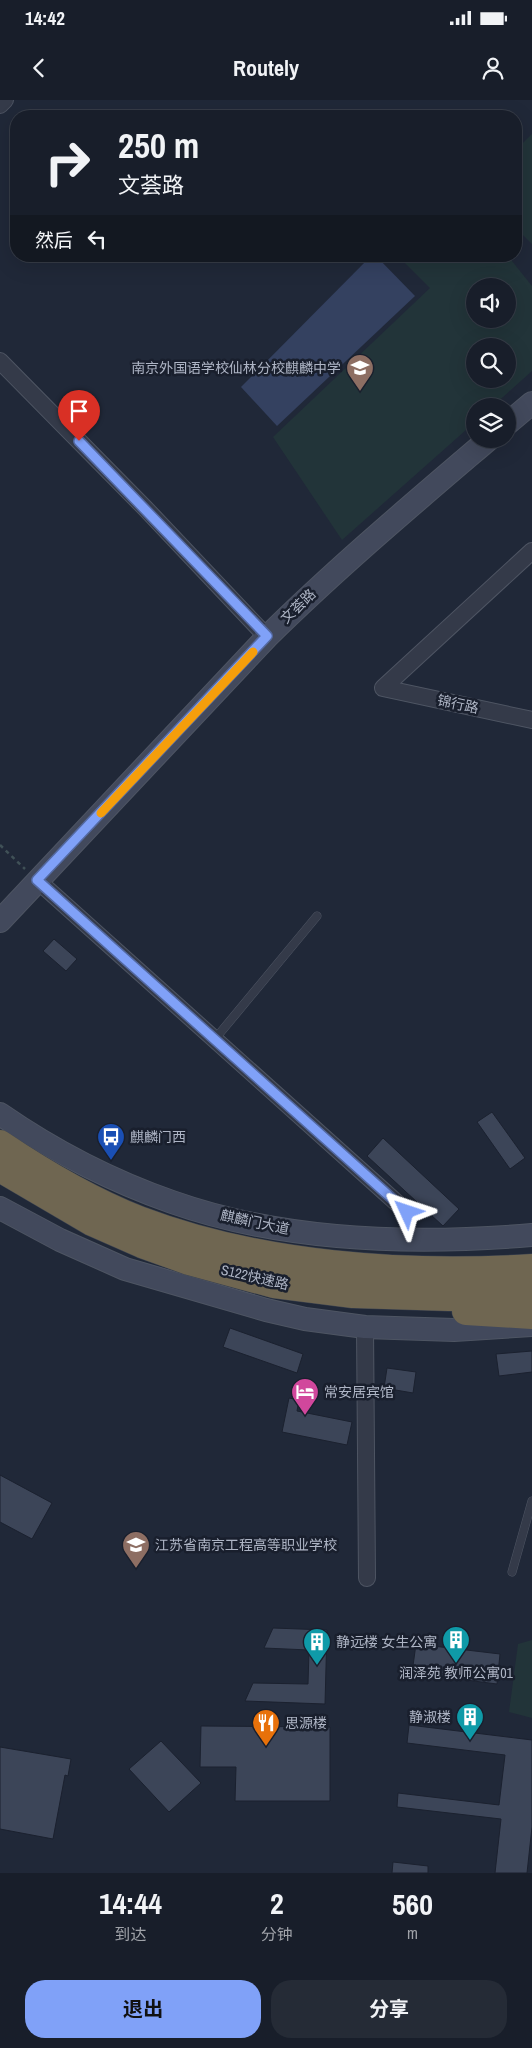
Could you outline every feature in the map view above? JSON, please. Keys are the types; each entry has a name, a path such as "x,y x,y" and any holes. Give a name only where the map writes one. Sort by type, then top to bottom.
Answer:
{"highway":[{"name":"S122快速路","path":"0,1144 29,1164 101,1203 140,1220 252,1253 355,1266 530,1274"},
{"name":"S122快速路","path":"0,1168 92,1222 142,1244 189,1261 274,1284 353,1294 449,1297 530,1274"},
{"path":"353,1294 451,1310 532,1315"}],"street":[{"path":"0,105 5,100"},
{"path":"0,361 145,508 267,636"},
{"path":"516,416 532,403"},
{"name":"文荟路","path":"0,921 267,636 336,570 478,448"},
{"name":"锦行路","path":"532,551 383,688 532,720"},
{"path":"37,880 407,1212"},
{"name":"麒麟门大道","path":"0,1114 76,1159 124,1182 172,1202 223,1217 276,1228 358,1238 428,1241 532,1235"},
{"path":"0,1208 60,1240 125,1269 266,1310 305,1319 365,1327 454,1330 532,1325"},
{"path":"365,1327 367,1578"}],"lane":[{"path":"215,1039 317,916"},
{"path":"512,1572 532,1501"}],"path":[{"path":"0,845 37,880"}],"shaded area":[{"path":"532,134 532,244 522,234 522,144"},
{"path":"404,262 513,262 532,286 532,371 516,385 516,338 466,338 466,388 513,388 502,398 466,398 466,430 342,540 273,437 430,288"},
{"path":"532,1640 532,1718 509,1712 518,1644"}],"water":[{"path":"365,262 382,262 415,296 277,426 241,387"}],"building":[{"path":"54,939 77,959 66,971 43,951"},
{"path":"492,1112 525,1158 510,1169 477,1122"},
{"path":"383,1138 459,1209 443,1226 367,1156"},
{"path":"230,1328 303,1354 297,1373 223,1347"},
{"path":"532,1351 532,1372 499,1376 496,1354"},
{"path":"387,1368 416,1372 413,1393 384,1388"},
{"name":"常安居宾馆","path":"289,1398 299,1400 297,1411 352,1422 347,1445 282,1432"},
{"path":"0,1475 52,1503 32,1539 0,1522"},
{"name":"静远楼 女生公寓","path":"273,1628 327,1630 325,1704 245,1701 253,1683 308,1684 309,1650 264,1648"},
{"name":"润泽苑 教师公寓01","path":"416,1644 500,1654 497,1684 412,1673"},
{"path":"409,1725 532,1740 532,1827 527,1873 495,1873 501,1819 397,1807 398,1793 499,1805 505,1755 407,1743"},
{"name":"思源楼","path":"201,1726 330,1727 330,1801 235,1801 236,1767 200,1767"},
{"path":"161,1741 201,1783 169,1812 129,1769"},
{"path":"0,1747 71,1759 68,1776 65,1775 53,1839 0,1829"},
{"path":"393,1862 428,1866 428,1873 392,1873"}],"slow traffic":[{"path":"101,813 253,652"}],"place":[{"name":"南京外国语学校仙林分校麒麟中学","path":"360,392"},
{"name":"麒麟门西","path":"111,1161"},
{"name":"常安居宾馆","path":"305,1416"},
{"name":"江苏省南京工程高等职业学校","path":"136,1569"},
{"name":"润泽苑 教师公寓01","path":"456,1664"},
{"name":"静远楼 女生公寓","path":"317,1666"},
{"name":"静淑楼","path":"470,1741"},
{"name":"思源楼","path":"266,1747"}],"route":[{"path":"79,441 267,636 37,880 407,1212"}]}
